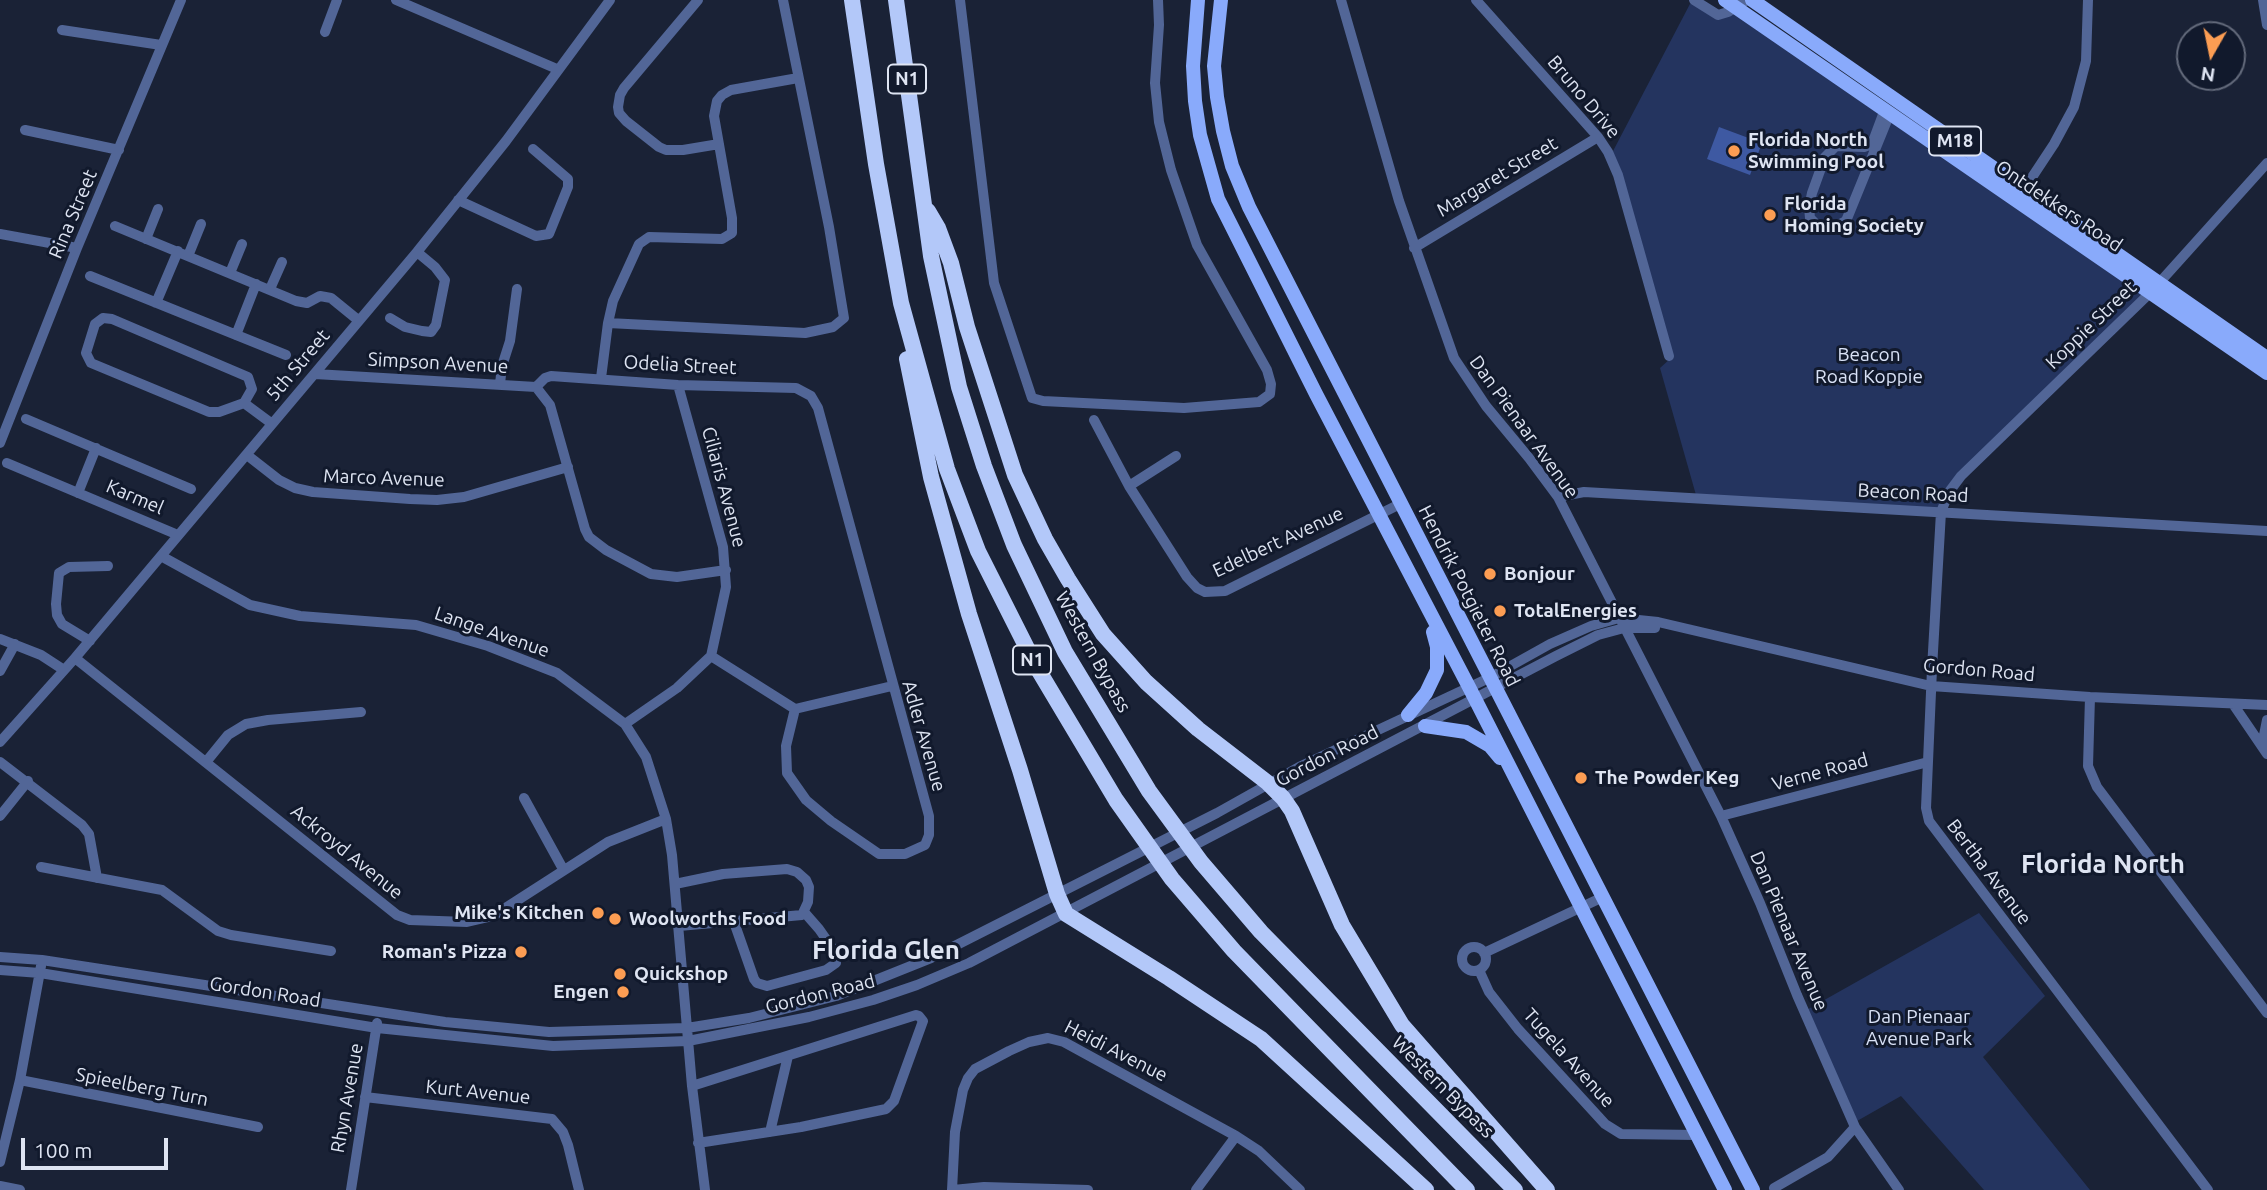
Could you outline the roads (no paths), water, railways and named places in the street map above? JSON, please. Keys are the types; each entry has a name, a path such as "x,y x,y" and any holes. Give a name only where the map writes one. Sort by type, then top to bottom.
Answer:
{"highway":[{"name":"N1","path":"852,0 876,164 901,303 947,469 978,551 1036,666 1116,800 1172,879 1234,951 1466,1190"},
{"name":"Western Bypass","path":"896,0 931,256 959,387 984,466 1014,545 1065,652 1149,791 1201,862 1261,932 1516,1190"},
{"path":"924,206 938,228 951,262 967,327 1015,475 1045,539 1068,579 1103,634 1146,682 1198,729 1268,783 1283,798 1292,810 1342,925 1402,1025 1547,1190"},
{"path":"901,303 902,334 934,489 969,614 1057,894 1066,914 1261,1039 1426,1190"}],"main road":[{"path":"1198,0 1193,66 1195,101 1200,135 1219,200 1725,1190"},
{"name":"Hendrik Potgieter Road","path":"1221,0 1214,66 1223,131 1232,166 1249,207 1753,1190"},
{"name":"Ontdekkers Road","path":"1752,0 2020,196"},
{"name":"Ontdekkers Road","path":"1736,3 1887,111 2267,358"},
{"name":"Ontdekkers Road","path":"2155,287 2267,373"},
{"path":"1408,715 1431,685 1438,659 1434,634 1418,593"},
{"path":"1425,726 1453,729 1478,738 1499,758 1522,791"}],"street":[{"name":"Rina Street","path":"0,443 77,248 181,0"},
{"path":"325,32 337,0"},
{"path":"396,0 557,69"},
{"name":"5th Street","path":"0,742 75,658 417,251 521,121 610,0"},
{"path":"698,0 624,88 618,101 619,113 666,150 719,144"},
{"path":"608,323 805,333 833,327 842,322 845,314 843,299 783,0"},
{"path":"960,0 995,283 1032,398 1043,401 1173,408 1259,402 1270,394 1271,384 1266,370 1197,245 1171,170 1159,122 1155,83 1158,0"},
{"name":"Dan Pienaar Avenue","path":"1341,0 1414,248 1460,372 1558,497 1721,816 1855,1127 1899,1190"},
{"name":"Bruno Drive","path":"1476,0 1598,137 1618,175 1669,356"},
{"path":"1694,0 1718,15 1736,3"},
{"path":"2020,196 2074,107 2086,61 2088,0"},
{"path":"2263,0 2267,24"},
{"path":"62,30 161,45"},
{"path":"601,378 612,301 643,240 655,236 722,239 732,233 732,218 714,108 722,95 731,90 798,78"},
{"path":"1887,111 1846,221 1832,228 1818,226 1810,218 1809,207 1825,157 1836,146 1872,144 1887,111"},
{"path":"25,130 119,150"},
{"name":"Margaret Street","path":"1414,248 1598,137"},
{"path":"458,201 536,236 549,233 568,183 566,176 533,149"},
{"name":"Koppie Street","path":"1941,512 1948,492 1961,476 2155,287 2265,168"},
{"path":"146,239 158,209"},
{"path":"156,303 201,224"},
{"path":"115,226 302,302 311,302 320,296 331,298 358,320"},
{"path":"0,234 77,248"},
{"path":"230,273 242,244"},
{"path":"390,318 405,327 426,332 431,332 436,325 445,280 417,251"},
{"path":"270,289 282,262"},
{"path":"90,276 286,355"},
{"path":"236,335 256,284"},
{"path":"500,384 502,366 510,341 517,289"},
{"path":"103,318 112,318 247,377 252,389 244,403 219,412 209,412 91,363 86,352 96,324 103,318"},
{"name":"Simpson Avenue","path":"315,374 536,387"},
{"name":"Odelia Street","path":"536,387 551,376 678,385 796,388 811,396 818,408"},
{"name":"Ciliaris Avenue","path":"678,385 723,547 726,570 724,598 711,656"},
{"path":"536,387 550,405 589,537 606,550 651,574 677,577 726,570"},
{"path":"244,403 271,423"},
{"name":"Adler Avenue","path":"795,709 785,756 787,773 806,800 831,821 879,853 905,854 925,845 929,835 929,816 818,408"},
{"name":"Karmel","path":"26,419 191,489"},
{"name":"Edelbert Avenue","path":"1094,420 1129,486 1186,577 1197,588 1210,592 1225,591 1400,504"},
{"name":"Karmel","path":"78,493 96,448"},
{"name":"Marco Avenue","path":"247,455 279,480 295,488 313,492 410,499 464,497 568,467"},
{"path":"1129,486 1176,456"},
{"name":"Karmel","path":"7,463 178,535"},
{"name":"Beacon Road","path":"1558,497 1584,492 2267,531"},
{"name":"Bertha Avenue","path":"1941,512 1926,808 1932,826 2208,1190"},
{"name":"Lange Avenue","path":"161,556 250,605 300,616 416,625 488,646 557,673 625,724 646,757 666,819 675,884 692,1086 705,1190"},
{"path":"90,640 62,624 57,615 57,581 59,573 69,567 108,566"},
{"name":"Gordon Road","path":"0,957 42,960 445,1022 549,1032 687,1028 749,1018 801,1006 861,987 931,958 1217,813 1268,783 1408,715 1472,693 1621,623 1693,631 1931,686 2267,705"},
{"path":"0,639 41,655 64,670"},
{"path":"0,671 15,644"},
{"path":"625,724 677,688 711,656 795,709 892,686"},
{"name":"Ackroyd Avenue","path":"75,658 397,915 410,920 481,920 503,910 608,842 666,819"},
{"name":"Gordon Road","path":"0,970 40,973 377,1028 553,1046 688,1041 834,1011 917,985 970,963 1425,726 1472,693"},
{"path":"2090,697 2088,766 2097,787 2267,1013"},
{"path":"2233,704 2266,753"},
{"path":"206,762 229,735 246,724 361,712"},
{"path":"2248,726 2267,720 2264,735 2266,753"},
{"path":"0,762 28,781 86,829 97,878"},
{"name":"Verne Road","path":"1721,816 1928,762"},
{"path":"0,816 28,781"},
{"path":"524,798 563,869"},
{"path":"41,867 162,890 218,931 231,935 331,951"},
{"path":"675,884 723,874 786,869 797,872 806,880 809,887 805,913"},
{"name":"Tugela Avenue","path":"1603,897 1485,953 1477,947 1464,951 1462,955 1465,968 1479,970 1489,992 1518,1030 1605,1124 1621,1134 1697,1135"},
{"path":"679,926 794,917 805,913"},
{"path":"734,922 754,979 767,986 826,970 836,962 833,949 805,913"},
{"path":"1479,970 1486,962 1485,953"},
{"path":"0,1162 20,1080 42,960"},
{"name":"Rhyn Avenue","path":"351,1190 379,1012"},
{"path":"692,1086 916,1015 923,1021 894,1101 886,1109 698,1143"},
{"name":"Heidi Avenue","path":"953,1190 956,1132 963,1090 968,1078 975,1069 1009,1051 1029,1042 1048,1038 1064,1042 1236,1136 1259,1151 1300,1190"},
{"path":"770,1132 788,1056"},
{"name":"Spieelberg Turn","path":"20,1080 258,1127"},
{"name":"Kurt Avenue","path":"365,1097 552,1119 563,1132 568,1145 579,1190"},
{"path":"1774,1188 1828,1157 1855,1127"},
{"path":"1196,1190 1236,1136"},
{"path":"0,1186 20,1190"},
{"path":"953,1190 984,1187 1088,1190"}],"place":[{"name":"Florida North Swimming Pool","path":"1734,151"},
{"name":"Florida Homing Society","path":"1770,215"},
{"name":"Bonjour","path":"1490,574"},
{"name":"TotalEnergies","path":"1500,611"},
{"name":"The Powder Keg","path":"1581,778"},
{"name":"Mike's Kitchen","path":"598,913"},
{"name":"Woolworths Food","path":"615,919"},
{"name":"Roman's Pizza","path":"521,952"},
{"name":"Quickshop","path":"620,974"},
{"name":"Engen","path":"623,992"}],"district":[{"name":"Florida North","path":"2103,864"},
{"name":"Florida Glen","path":"886,950"}],"park label":[{"name":"Beacon Road Koppie","path":"1869,366"},
{"name":"Dan Pienaar Avenue Park","path":"1919,1028"}]}
